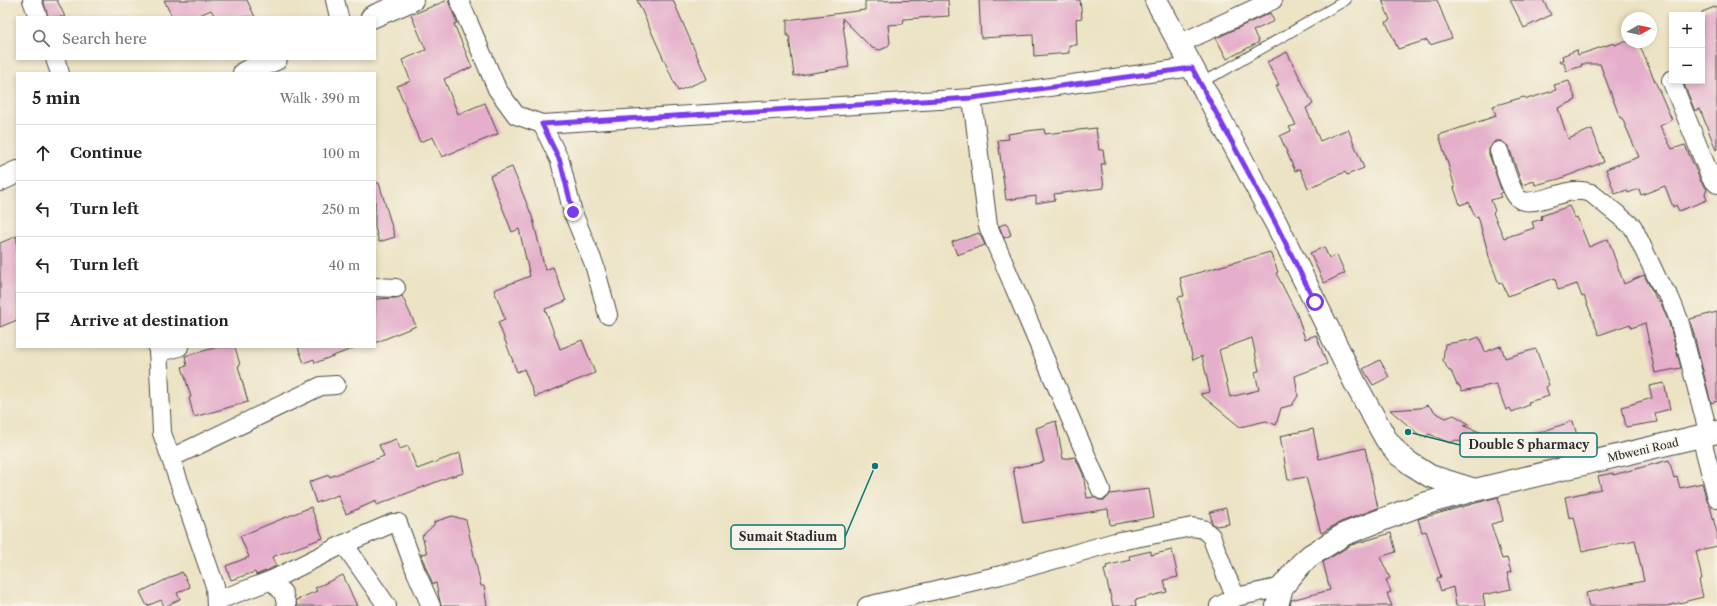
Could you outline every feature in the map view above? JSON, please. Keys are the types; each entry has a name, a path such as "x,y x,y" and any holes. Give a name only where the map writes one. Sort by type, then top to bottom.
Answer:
{"street":[{"path":"32,0 38,16"},
{"path":"335,0 339,16"},
{"path":"374,16 412,0"},
{"path":"459,0 497,89 516,115 542,124 972,98 1196,75"},
{"path":"1156,0 1276,224 1356,385 1386,439 1399,455 1430,476 1475,490"},
{"path":"1179,44 1274,0"},
{"path":"55,60 60,72"},
{"path":"246,72 274,60"},
{"path":"1673,84 1711,178 1717,184"},
{"path":"972,98 988,226 1101,490"},
{"path":"542,124 560,161 573,212 594,264 608,315"},
{"path":"1499,152 1508,179 1517,197 1522,200 1534,201 1574,190 1584,191 1591,193 1633,227 1659,282 1670,298 1679,320 1709,434 1717,498"},
{"path":"0,180 16,172"},
{"path":"376,287 396,288"},
{"path":"172,348 158,350 162,433 172,458 215,586 216,603 272,580 344,544 393,523 398,523 416,572 431,606"},
{"path":"172,458 321,386 336,385"},
{"name":"Mbweni Road","path":"1280,596 1301,564 1311,555 1345,534 1423,504 1475,490 1709,434"},
{"path":"867,606 1001,575 1115,542 1192,527 1204,529 1210,536 1236,597"},
{"path":"344,544 387,606"},
{"path":"272,580 283,593 287,606"},
{"path":"1219,606 1236,597 1280,596"}],"lane":[{"path":"1196,75 1220,73 1346,0"}],"building":[{"path":"43,0 57,0 65,16 48,16"},
{"path":"164,0 247,0 255,16 214,16 211,10 197,16 172,16"},
{"path":"448,0 457,23 454,24 472,67 444,79 458,114 485,103 498,134 442,157 433,137 420,142 397,86 411,81 402,60 426,50 411,15"},
{"path":"637,0 673,0 707,79 678,91"},
{"path":"948,0 949,16 904,19 903,24 888,25 890,43 887,47 880,50 872,48 842,18 849,67 794,76 789,36 787,36 787,20 865,10 865,1"},
{"path":"979,0 1080,0 1082,18 1076,19 1077,45 1069,45 1069,53 1034,56 1033,35 981,38"},
{"path":"1382,0 1437,0 1452,38 1430,45 1427,40 1398,49 1386,22 1390,20"},
{"path":"1510,0 1543,0 1551,15 1524,28"},
{"path":"1717,6 1716,150 1700,109 1695,111 1684,84 1705,84 1705,12 1702,12"},
{"path":"1270,13 1274,21 1253,31 1259,42 1227,59 1216,38"},
{"path":"1621,42 1621,48 1641,48 1672,120 1660,126 1672,149 1685,145 1701,182 1707,189 1705,194 1707,200 1679,211 1676,205 1673,207 1665,186 1641,195 1639,189 1628,193 1627,190 1615,194 1606,169 1639,157 1622,118 1620,118 1600,64 1581,64 1582,66 1566,71 1564,63 1560,63 1559,61 1563,60 1562,56 1577,50 1578,55 1614,43 1615,45"},
{"path":"1287,52 1313,104 1306,108 1320,141 1348,129 1364,168 1347,175 1345,172 1308,188 1300,169 1295,171 1280,136 1291,131 1289,127 1296,125 1276,86 1279,85 1267,62"},
{"path":"1569,81 1576,100 1558,108 1568,139 1592,129 1604,162 1559,179 1535,185 1534,181 1522,185 1509,147 1501,141 1495,141 1489,149 1489,154 1502,192 1499,194 1501,197 1491,200 1495,211 1493,213 1504,238 1534,228 1532,222 1542,219 1541,216 1569,206 1575,218 1577,217 1589,247 1608,239 1624,284 1644,275 1657,300 1661,303 1669,323 1681,368 1655,373 1645,323 1631,328 1630,324 1599,335 1584,296 1582,297 1577,284 1558,290 1555,278 1508,296 1502,283 1499,284 1490,260 1478,216 1475,217 1469,202 1460,205 1439,135 1496,116 1493,106 1524,97 1527,99 1556,90 1554,85"},
{"path":"1096,128 1099,150 1103,150 1105,164 1101,164 1104,188 1054,194 1055,200 1036,203 1036,196 1006,200 998,140 1009,139 1008,134 1027,131 1044,129 1045,134"},
{"path":"512,167 533,219 545,270 553,267 566,301 545,309 560,349 582,340 595,373 535,397 524,369 517,372 498,322 505,319 494,290 530,276 519,229 512,232 490,176"},
{"path":"376,183 379,183 395,237 379,242 376,231"},
{"path":"1007,223 1011,235 1004,238 999,226"},
{"path":"979,233 985,245 957,255 952,242"},
{"path":"16,236 16,320 0,327 0,243"},
{"path":"1324,247 1329,258 1337,255 1345,273 1324,283 1310,253"},
{"path":"1270,252 1278,272 1276,273 1297,314 1305,339 1316,335 1327,364 1295,376 1298,396 1292,405 1281,408 1276,425 1266,421 1240,427 1200,394 1210,392 1202,356 1193,360 1178,297 1184,296 1180,278","holes":["1252,338 1259,371 1255,372 1259,390 1230,397 1219,350"]},
{"path":"402,296 416,326 376,343 376,299 396,298"},
{"path":"1717,312 1717,401 1711,403 1690,319"},
{"path":"1479,337 1485,352 1501,346 1505,358 1536,349 1549,385 1546,387 1549,396 1528,402 1529,405 1512,412 1510,408 1506,410 1496,384 1462,391 1443,360 1445,344 1471,340"},
{"path":"214,348 235,348 240,365 238,366 248,402 194,417 189,398 191,397 182,367 187,366 185,356"},
{"path":"298,348 354,348 315,363 314,359 304,363"},
{"path":"1380,360 1389,377 1373,385 1363,369"},
{"path":"1664,383 1670,409 1655,413 1657,422 1626,427 1622,407 1652,398 1649,386"},
{"path":"1428,405 1436,413 1446,418 1454,415 1469,424 1464,426 1493,437 1491,451 1479,446 1477,448 1456,440 1450,443 1429,434 1424,439 1390,410 1420,408"},
{"path":"1056,421 1063,459 1075,457 1083,474 1087,498 1094,497 1099,500 1105,500 1110,494 1149,489 1154,517 1110,525 1108,509 1023,523 1013,468 1044,462 1036,428"},
{"path":"1573,421 1578,439 1534,454 1529,436"},
{"path":"1313,429 1319,459 1365,448 1378,508 1341,522 1321,533 1306,477 1288,480 1280,436"},
{"path":"396,439 400,449 408,446 417,469 460,453 464,473 449,477 377,505 376,501 346,514 338,495 316,503 309,482 329,475 330,477 384,456 379,445"},
{"path":"1669,460 1674,478 1677,477 1680,488 1702,483 1717,533 1717,546 1696,551 1702,579 1699,580 1703,597 1667,606 1589,606 1586,593 1644,581 1635,540 1582,552 1574,517 1569,518 1565,497 1601,489 1598,476 1613,473 1613,475"},
{"path":"1498,497 1503,521 1491,524 1502,559 1507,558 1511,572 1507,573 1511,589 1483,595 1485,606 1456,606 1453,587 1441,591 1437,578 1441,577 1426,531 1422,532 1418,519"},
{"path":"311,507 323,538 272,557 276,566 268,570 256,575 255,572 231,580 226,566 249,557 240,536"},
{"path":"1226,508 1229,524 1216,526 1212,523 1210,512"},
{"path":"452,516 466,520 481,586 484,586 487,606 441,606 436,583 433,584 426,568 421,554 427,553 422,536 434,525 434,522"},
{"path":"1391,533 1396,552 1380,557 1390,578 1386,580 1391,592 1387,594 1392,606 1290,606 1291,600 1330,590 1323,562 1351,545"},
{"path":"1172,550 1178,577 1164,580 1167,592 1135,600 1136,606 1113,606 1104,570 1107,569 1106,566 1130,560 1129,556 1151,551 1151,555"},
{"path":"182,572 190,587 177,593 180,599 166,606 164,606 161,600 147,606 140,592"},
{"path":"343,575 357,606 297,606 296,600 317,591 315,588"}],"place":[{"name":"Double S pharmacy","path":"1408,432"},
{"name":"Sumait Stadium","path":"875,466"}],"route":[{"path":"573,212 560,161 542,124 972,98 1174,69 1192,68 1276,224 1315,302"}]}
